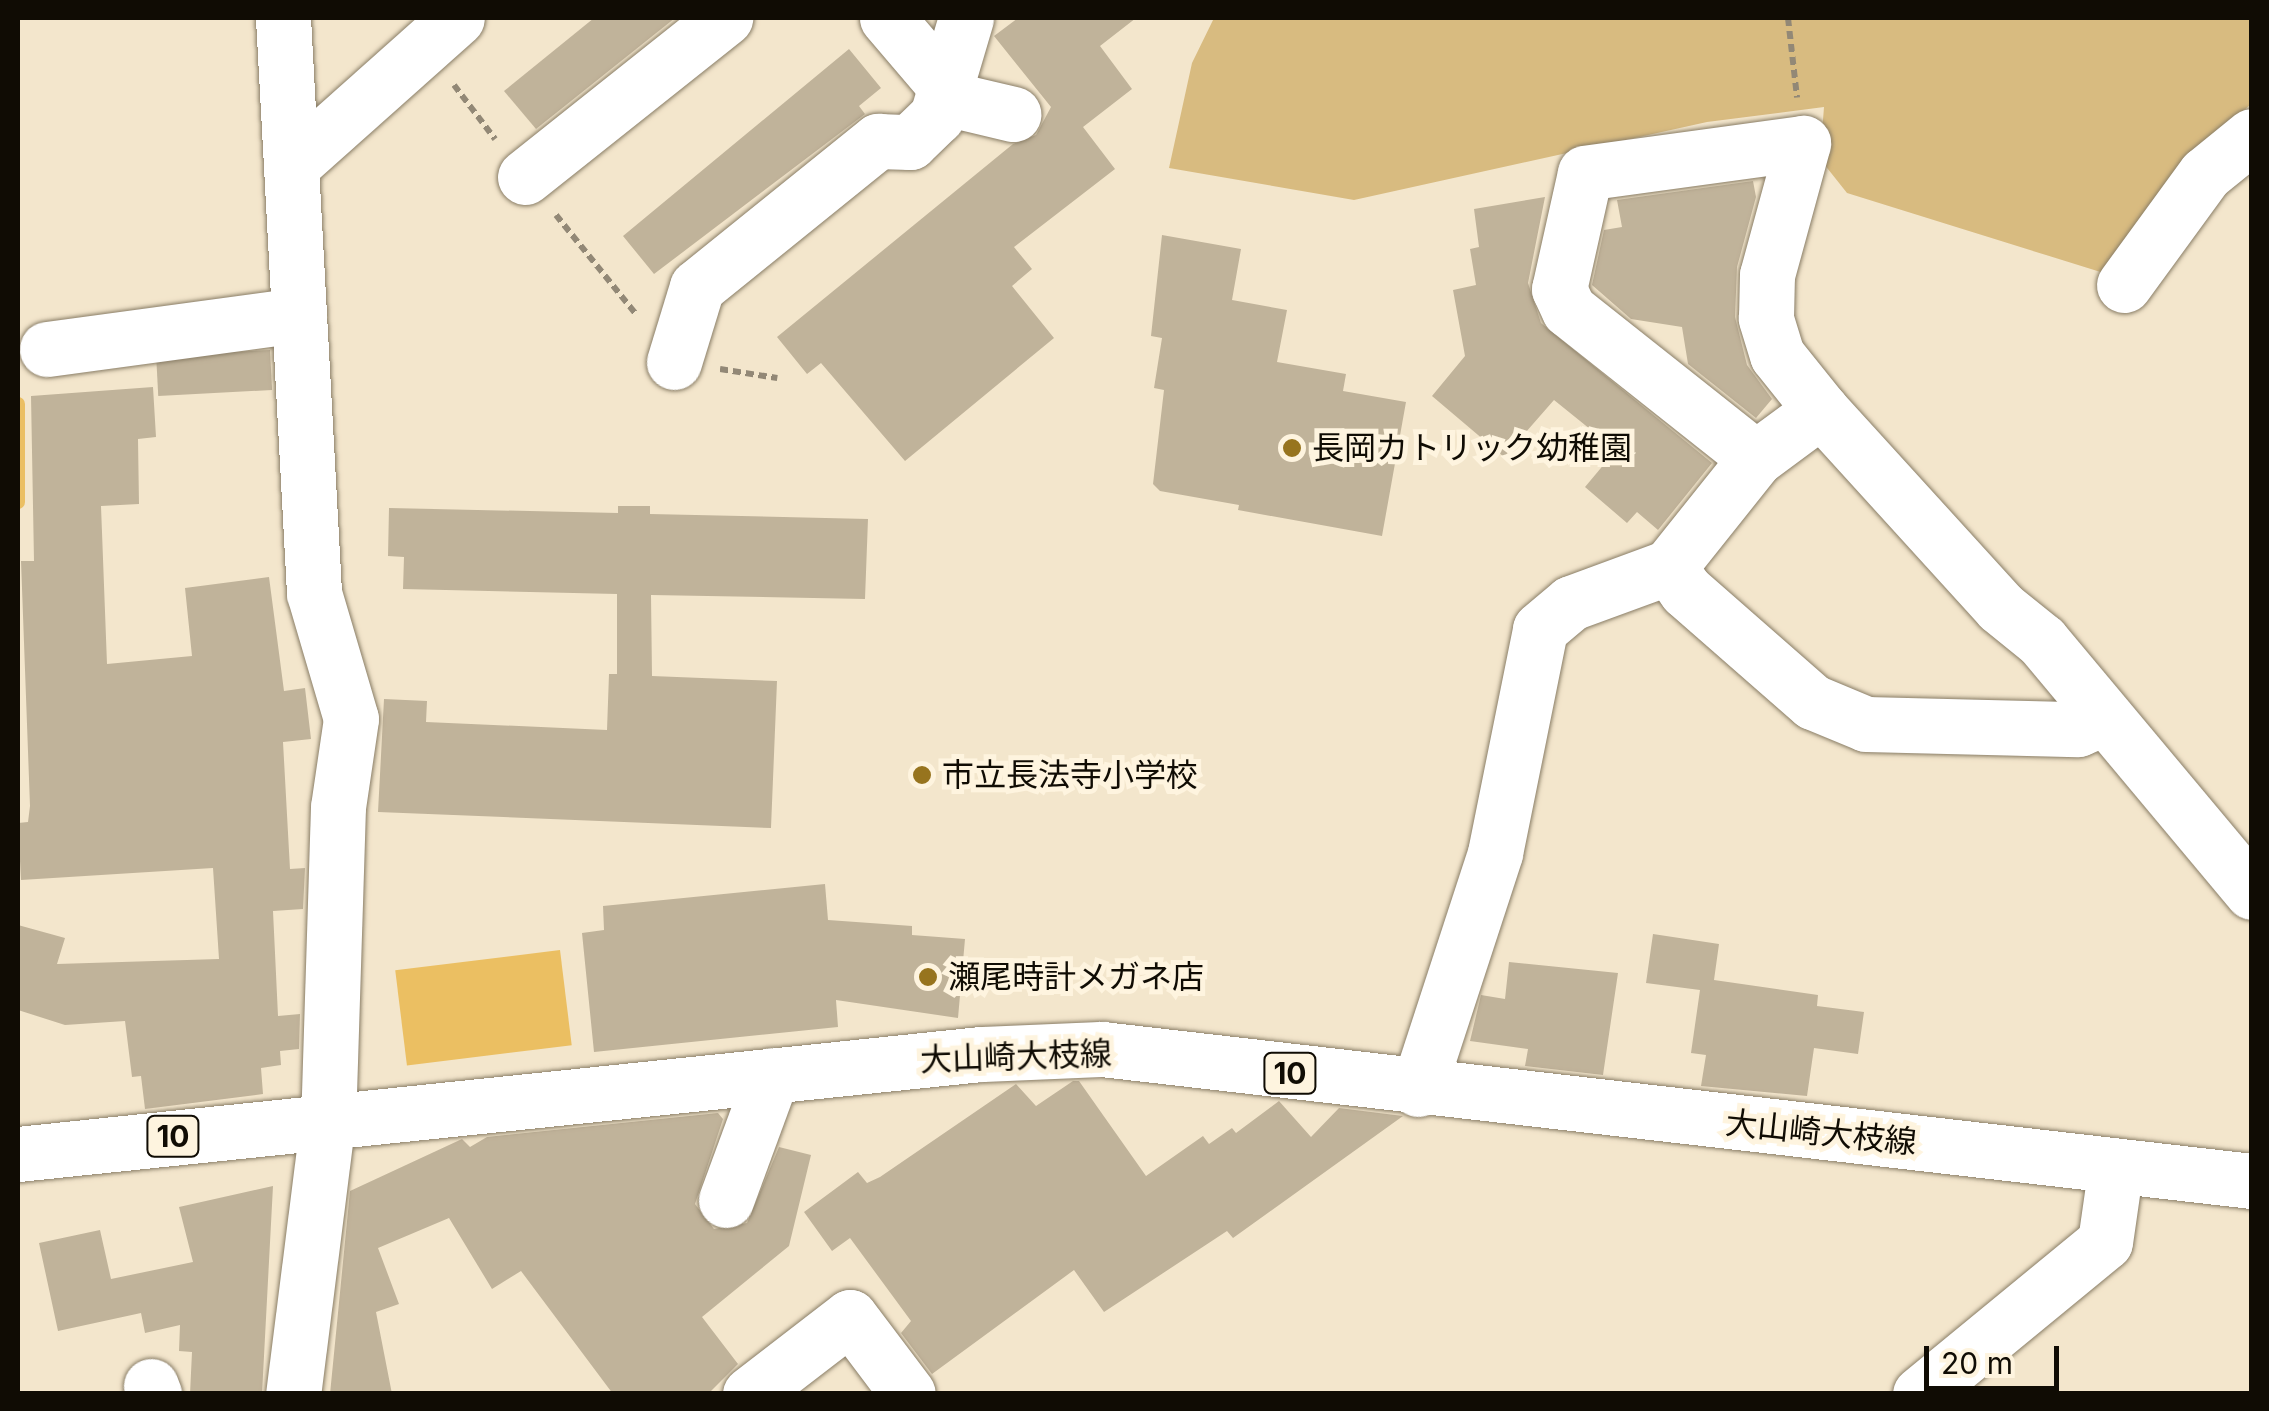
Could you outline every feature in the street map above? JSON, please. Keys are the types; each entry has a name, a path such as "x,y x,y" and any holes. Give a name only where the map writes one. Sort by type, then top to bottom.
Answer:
{"street":[{"path":"282,18 314,593 351,719 338,807 328,1118 293,1394"},
{"path":"525,177 725,18"},
{"path":"887,18 958,101 1012,114"},
{"path":"674,362 697,287 878,141 910,142 938,116 966,18"},
{"path":"291,166 440,31"},
{"path":"2124,284 2205,174 2252,136"},
{"path":"1756,458 1570,310 1559,289 1585,173 1802,143 1767,275 1766,318 1777,355 1821,410 2000,607 2042,641 2252,892"},
{"path":"47,348 299,314"},
{"path":"1418,1089 1495,853 1540,629 1570,603 1669,567 1756,458 1821,410"},
{"path":"1669,567 1686,591 1813,702 1866,724 2078,729 2104,718"},
{"name":"大山崎大枝線","path":"18,1154 328,1118 772,1074 1102,1049 1418,1089 2252,1180"},
{"path":"726,1200 772,1074"},
{"path":"1920,1394 2105,1242 2116,1166"},
{"path":"750,1394 850,1316 908,1394"}],"path":[{"path":"1788,18 1802,143"},
{"path":"440,31 525,177 674,362 777,378"}],"shaded area":[{"path":"1214,18 2251,18 2251,104 2182,165 2107,274 1847,193 1820,159 1824,107 1707,122 1354,200 1169,168 1192,63"},
{"path":"560,950 572,1045 407,1066 395,970"}],"building":[{"path":"594,18 675,18 536,129 504,91"},
{"path":"1018,18 1136,18 1100,46 1132,89 1083,127 1115,169 1014,247 1032,269 1012,286 1054,338 905,461 821,363 807,374 777,337 1013,144 1036,135 1051,107 994,36"},
{"path":"849,49 881,88 859,106 865,114 654,274 623,236"},
{"path":"1753,181 1756,197 1737,267 1735,317 1747,365 1772,399 1756,418 1688,364 1682,327 1631,319 1592,285 1604,230 1622,227 1617,200"},
{"path":"1545,197 1528,283 1541,323 1712,463 1658,530 1637,512 1627,523 1585,487 1616,450 1554,400 1504,457 1432,396 1465,356 1453,290 1476,285 1470,249 1479,247 1474,209"},
{"path":"1162,235 1241,249 1232,300 1287,310 1277,362 1346,374 1343,391 1406,402 1382,536 1238,510 1239,505 1160,491 1153,484 1164,390 1154,388 1162,338 1151,336"},
{"path":"270,350 272,390 158,396 156,356"},
{"path":"153,387 156,437 138,439 139,504 101,506 107,664 192,656 185,588 269,577 284,691 305,688 311,739 283,742 290,869 305,868 303,909 273,911 278,1016 300,1014 299,1049 280,1051 281,1065 261,1068 263,1094 145,1109 141,1076 132,1077 125,1021 65,1025 18,1010 18,925 65,938 57,964 219,959 213,868 21,880 18,823 28,822 30,806 21,561 34,561 31,396"},
{"path":"618,506 650,506 650,514 868,519 865,599 651,595 652,676 777,681 771,828 378,812 384,699 427,701 426,722 607,730 609,674 617,674 617,594 403,589 404,557 388,556 389,508 618,513"},
{"path":"825,884 828,920 912,926 912,935 965,939 958,1018 836,1000 838,1027 594,1052 582,933 604,930 603,906"},
{"path":"1653,934 1719,944 1714,980 1818,995 1817,1006 1864,1012 1858,1054 1814,1048 1807,1096 1701,1086 1706,1055 1691,1053 1700,990 1646,983"},
{"path":"1509,962 1618,973 1603,1075 1525,1066 1528,1049 1470,1041 1481,995 1505,999"},
{"path":"1073,1081 1079,1081 1146,1176 1203,1136 1209,1144 1232,1128 1236,1133 1279,1101 1311,1137 1339,1108 1403,1116 1233,1238 1227,1231 1104,1312 1074,1270 932,1374 901,1333 911,1321 850,1238 832,1251 804,1212 858,1172 867,1183 880,1177 1016,1084 1036,1106"},
{"path":"718,1113 723,1119 695,1204 714,1229 747,1223 779,1147 811,1155 789,1246 702,1317 738,1364 708,1394 613,1394 521,1271 492,1289 449,1218 378,1248 399,1304 376,1312 392,1394 330,1394 350,1191 462,1139 470,1147 487,1137"},
{"path":"273,1186 262,1394 190,1394 192,1352 179,1351 180,1325 145,1333 141,1313 58,1331 39,1243 100,1230 111,1279 193,1262 179,1207"}],"waterway":[{"path":"18,404 18,502"}],"place":[{"name":"長岡カトリック幼稚園","path":"1292,448"},
{"name":"市立長法寺小学校","path":"922,775"},
{"name":"瀬尾時計メガネ店","path":"928,977"}]}
